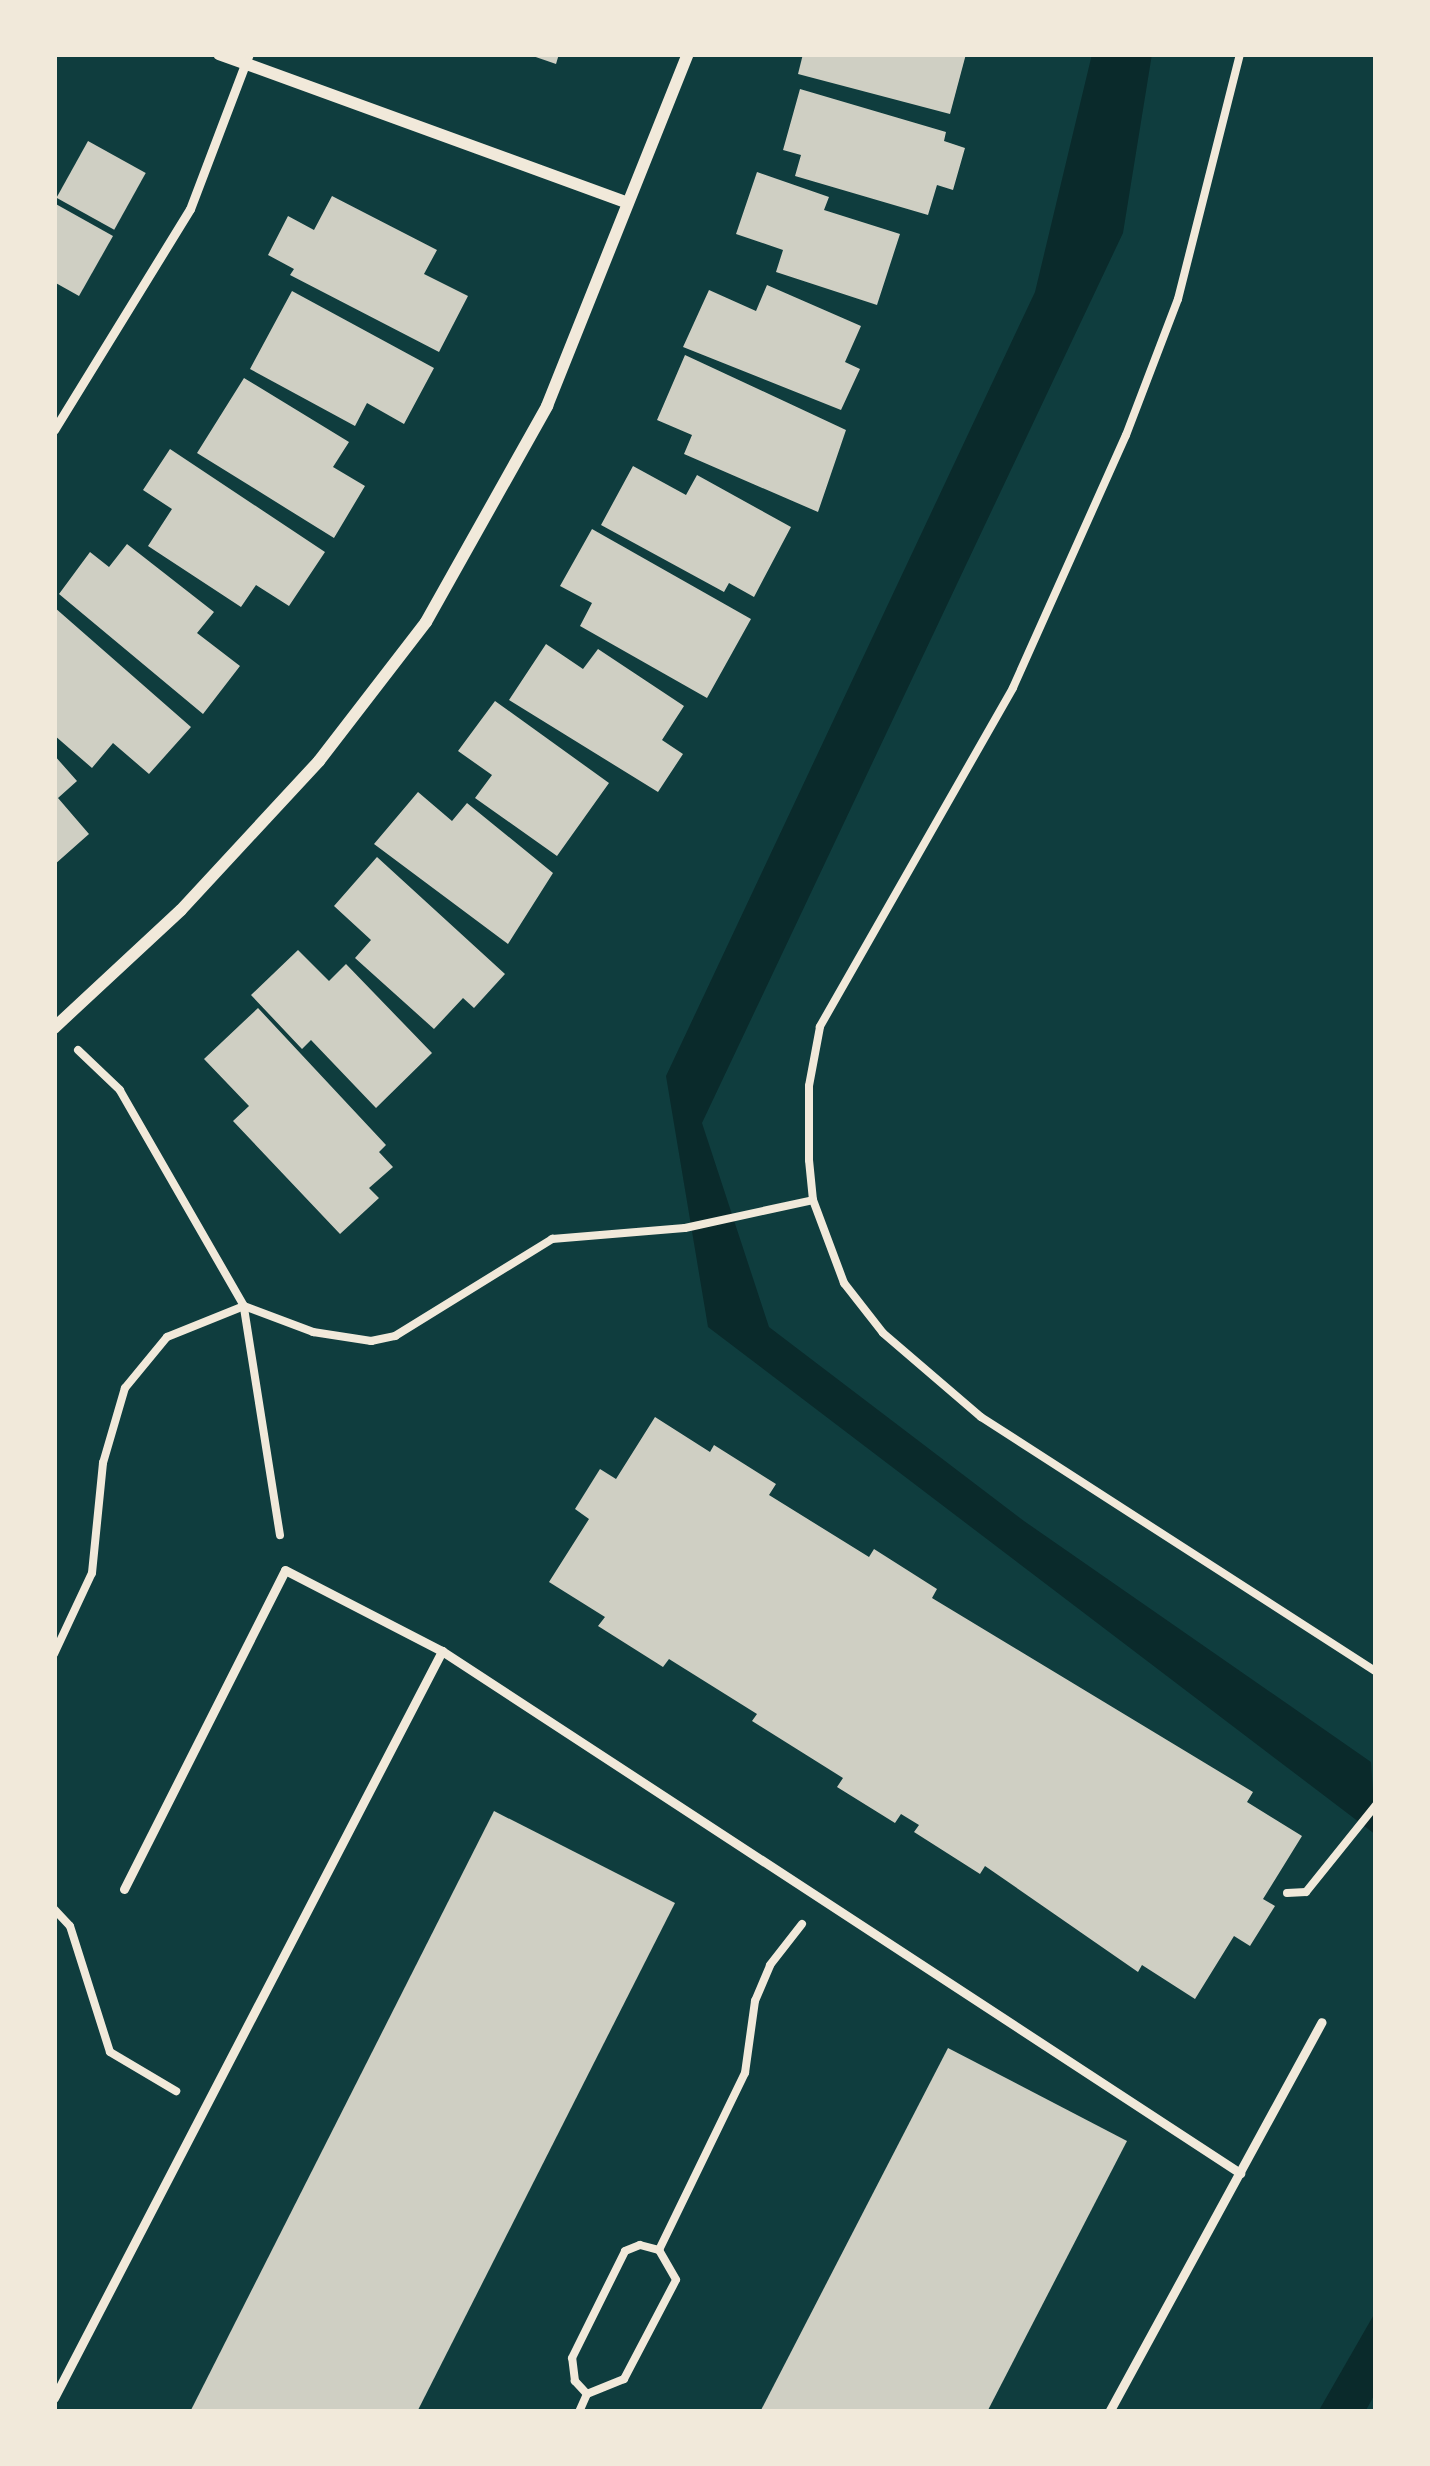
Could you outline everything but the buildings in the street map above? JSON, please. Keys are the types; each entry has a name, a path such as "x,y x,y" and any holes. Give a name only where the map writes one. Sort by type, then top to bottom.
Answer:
{"street":[{"path":"219,54 248,59 628,202"},
{"path":"54,1028 181,910 320,761 426,622 547,406 688,54"}],"lane":[{"path":"54,430 190,209 248,59"},
{"path":"124,1889 285,1570 442,1652 1240,2173"},
{"path":"54,2398 442,1652"},
{"path":"1109,2412 1322,2022"}],"path":[{"path":"1240,54 1178,299 1126,435 1013,688 820,1027 808,1086 813,1200 844,1283 883,1333 981,1417 1376,1672"},
{"path":"70,1044 120,1090 244,1306 285,1570"},
{"path":"54,1654 92,1573 103,1463 125,1388 167,1337 244,1306 313,1332 371,1341 395,1336 552,1239 685,1228 813,1200"},
{"path":"1287,1893 1306,1892 1376,1805"},
{"path":"659,2250 745,2073 755,2001 770,1965 821,1899"},
{"path":"54,1910 78,1947 110,2052 204,2104"},
{"path":"579,2412 587,2394 624,2379 676,2280 659,2250"},
{"path":"587,2394 575,2381 572,2358 615,2272 626,2251 659,2250"}],"water":[{"path":"1092,54 1152,54 1123,233 702,1123 769,1327 1024,1521 1371,1762 1376,1835 708,1327 666,1076 1035,292"},
{"path":"1376,2311 1376,2392 1365,2412 1318,2412"}]}
